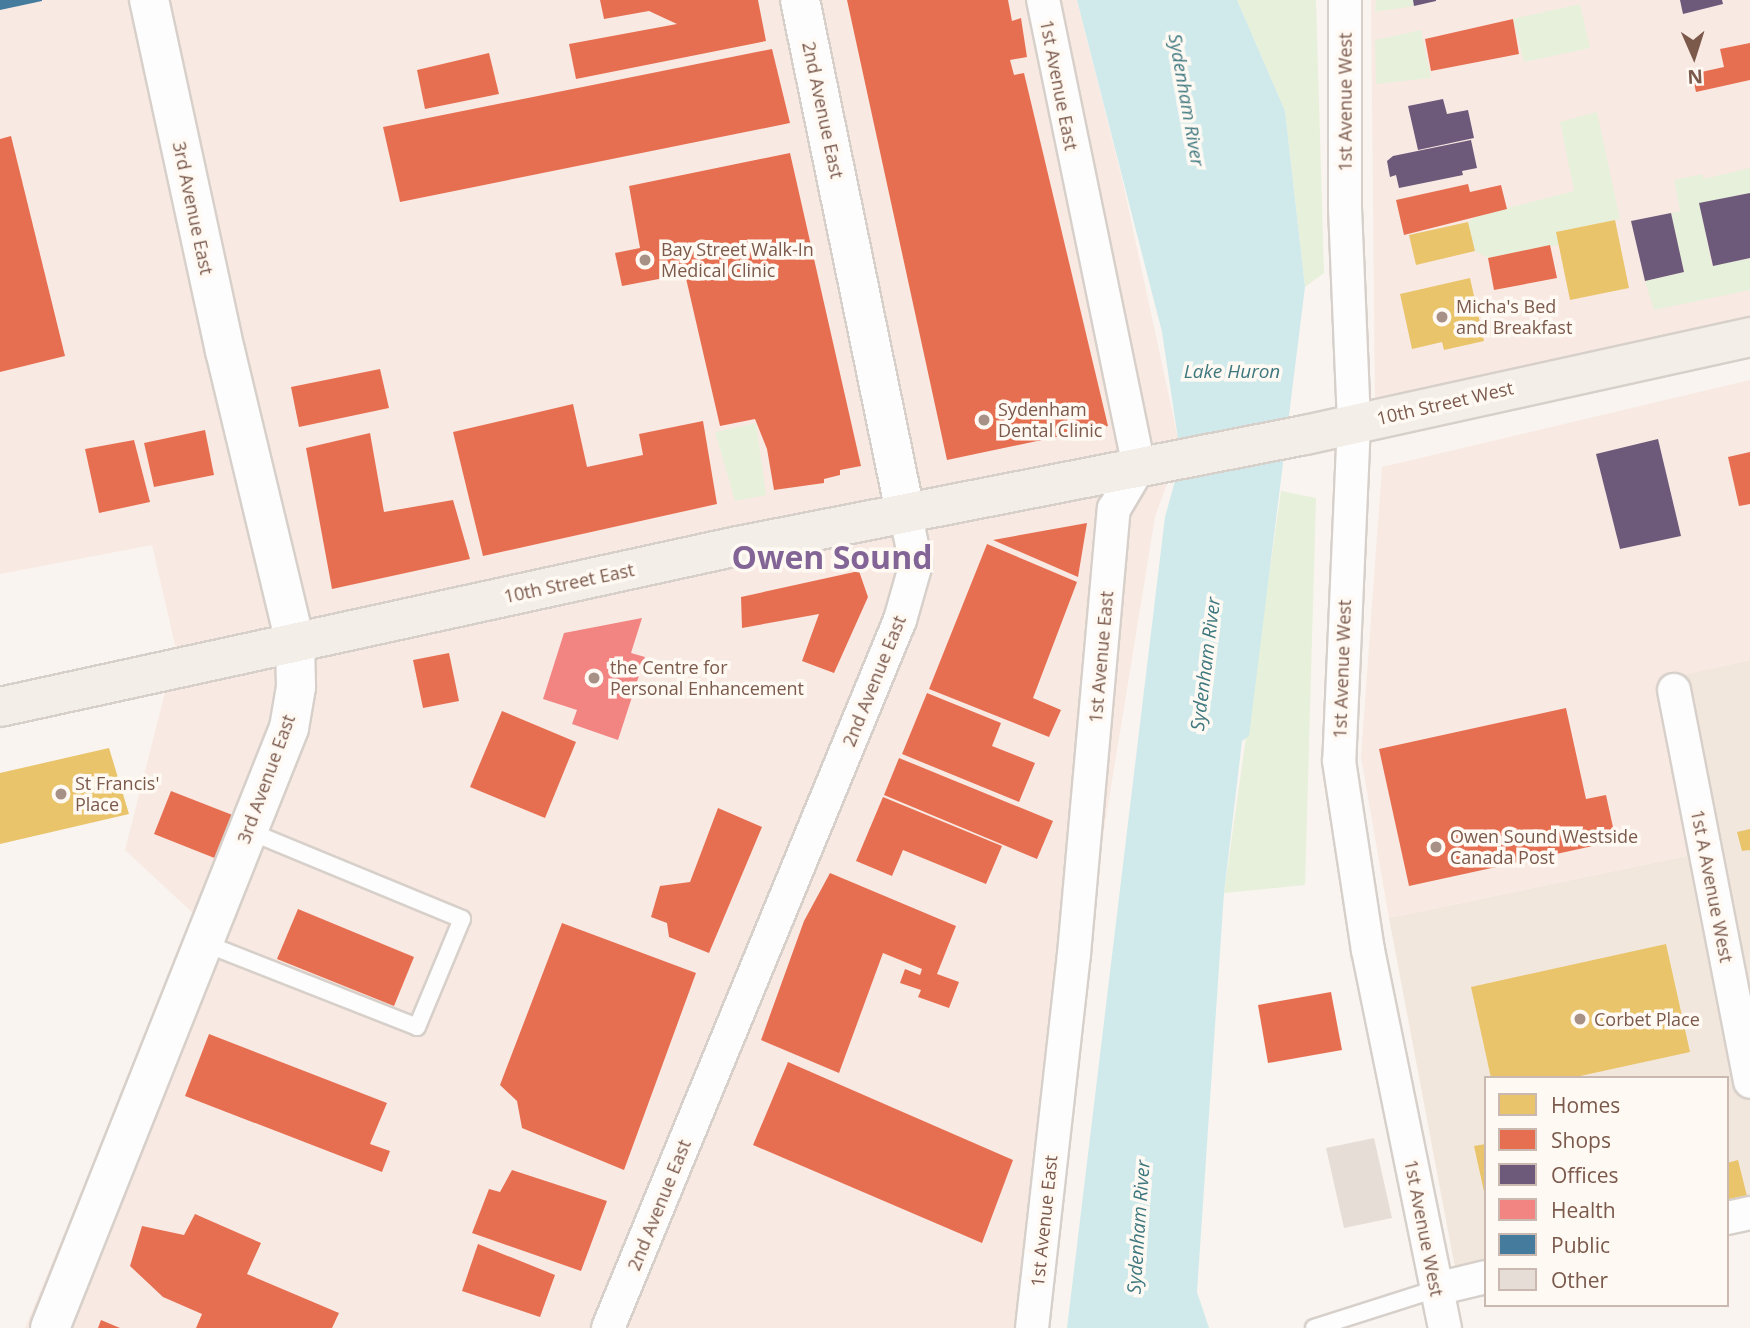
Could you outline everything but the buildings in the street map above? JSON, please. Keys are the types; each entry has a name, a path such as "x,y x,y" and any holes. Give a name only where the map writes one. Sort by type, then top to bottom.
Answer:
{"main road":[{"name":"3rd Avenue East","path":"50,1328 289,728 296,687 295,642 225,351 149,0"},
{"name":"2nd Avenue East","path":"800,0 905,512"},
{"name":"10th Street West","path":"1139,467 1305,435 1750,337"},
{"name":"10th Street East","path":"0,707 905,512 1139,467"}],"street":[{"name":"1st Avenue East","path":"1032,1328 1074,954 1114,509 1139,467 1055,75 1043,0"},
{"name":"1st Avenue West","path":"1345,0 1345,208 1354,424 1339,761 1368,950 1445,1328"},
{"name":"2nd Avenue East","path":"608,1328 900,620 916,564 905,512"},
{"name":"1st A Avenue West","path":"1674,690 1750,1083"},
{"path":"1729,1218 1750,1213"},
{"path":"1436,1289 1484,1277"}],"lane":[{"path":"204,943 417,1027 462,919 248,831"},
{"path":"1314,1328 1436,1289"}],"shaded area":[{"path":"0,0 1077,0 1122,179 1180,447 1155,517 1023,1328 25,1328 196,916 125,850 176,649 152,545 0,574"},
{"path":"1371,0 1750,0 1750,327 1375,407"},
{"path":"1750,380 1750,660 1662,680 1691,855 1389,918 1361,757 1382,467"},
{"path":"1750,660 1750,1203 1729,1208 1729,1076 1484,1076 1484,1261 1455,1268 1389,918 1691,855 1662,679"}],"green space":[{"path":"1237,0 1316,0 1324,273 1305,287 1285,111"},
{"path":"1376,0 1413,0 1414,6 1375,12"},
{"path":"1580,4 1590,48 1524,62 1513,19"},
{"path":"1421,30 1431,78 1376,84 1375,40"},
{"path":"1597,112 1620,219 1556,232 1559,245 1488,258 1475,251 1468,222 1479,215 1574,191 1560,122"},
{"path":"1750,168 1750,193 1700,204 1712,266 1750,258 1750,290 1654,310 1645,281 1684,272 1671,213 1680,211 1674,180 1702,174 1703,179"},
{"path":"756,423 766,495 735,501 715,432"},
{"path":"1281,491 1316,498 1305,885 1224,893"}],"water":[{"name":"Lake Huron","path":"1077,0 1237,0 1285,111 1305,287 1249,736 1242,741 1224,893 1197,1292 1209,1328 1067,1328 1165,517 1181,459 1162,332"}],"place":[{"name":"Bay Street Walk-In Medical Clinic","path":"645,260"},
{"name":"Micha's Bed and Breakfast","path":"1442,317"},
{"name":"Sydenham Dental Clinic","path":"984,420"},
{"name":"the Centre for Personal Enhancement","path":"594,678"},
{"name":"St Francis' Place","path":"61,794"},
{"name":"Owen Sound Westside Canada Post","path":"1436,847"},
{"name":"Corbet Place","path":"1580,1019"}],"district":[{"name":"Owen Sound","path":"832,557"}],"water label":[{"name":"Sydenham River","path":"1186,100"},
{"name":"Sydenham River","path":"1206,664"},
{"name":"Sydenham River","path":"1139,1227"}]}
